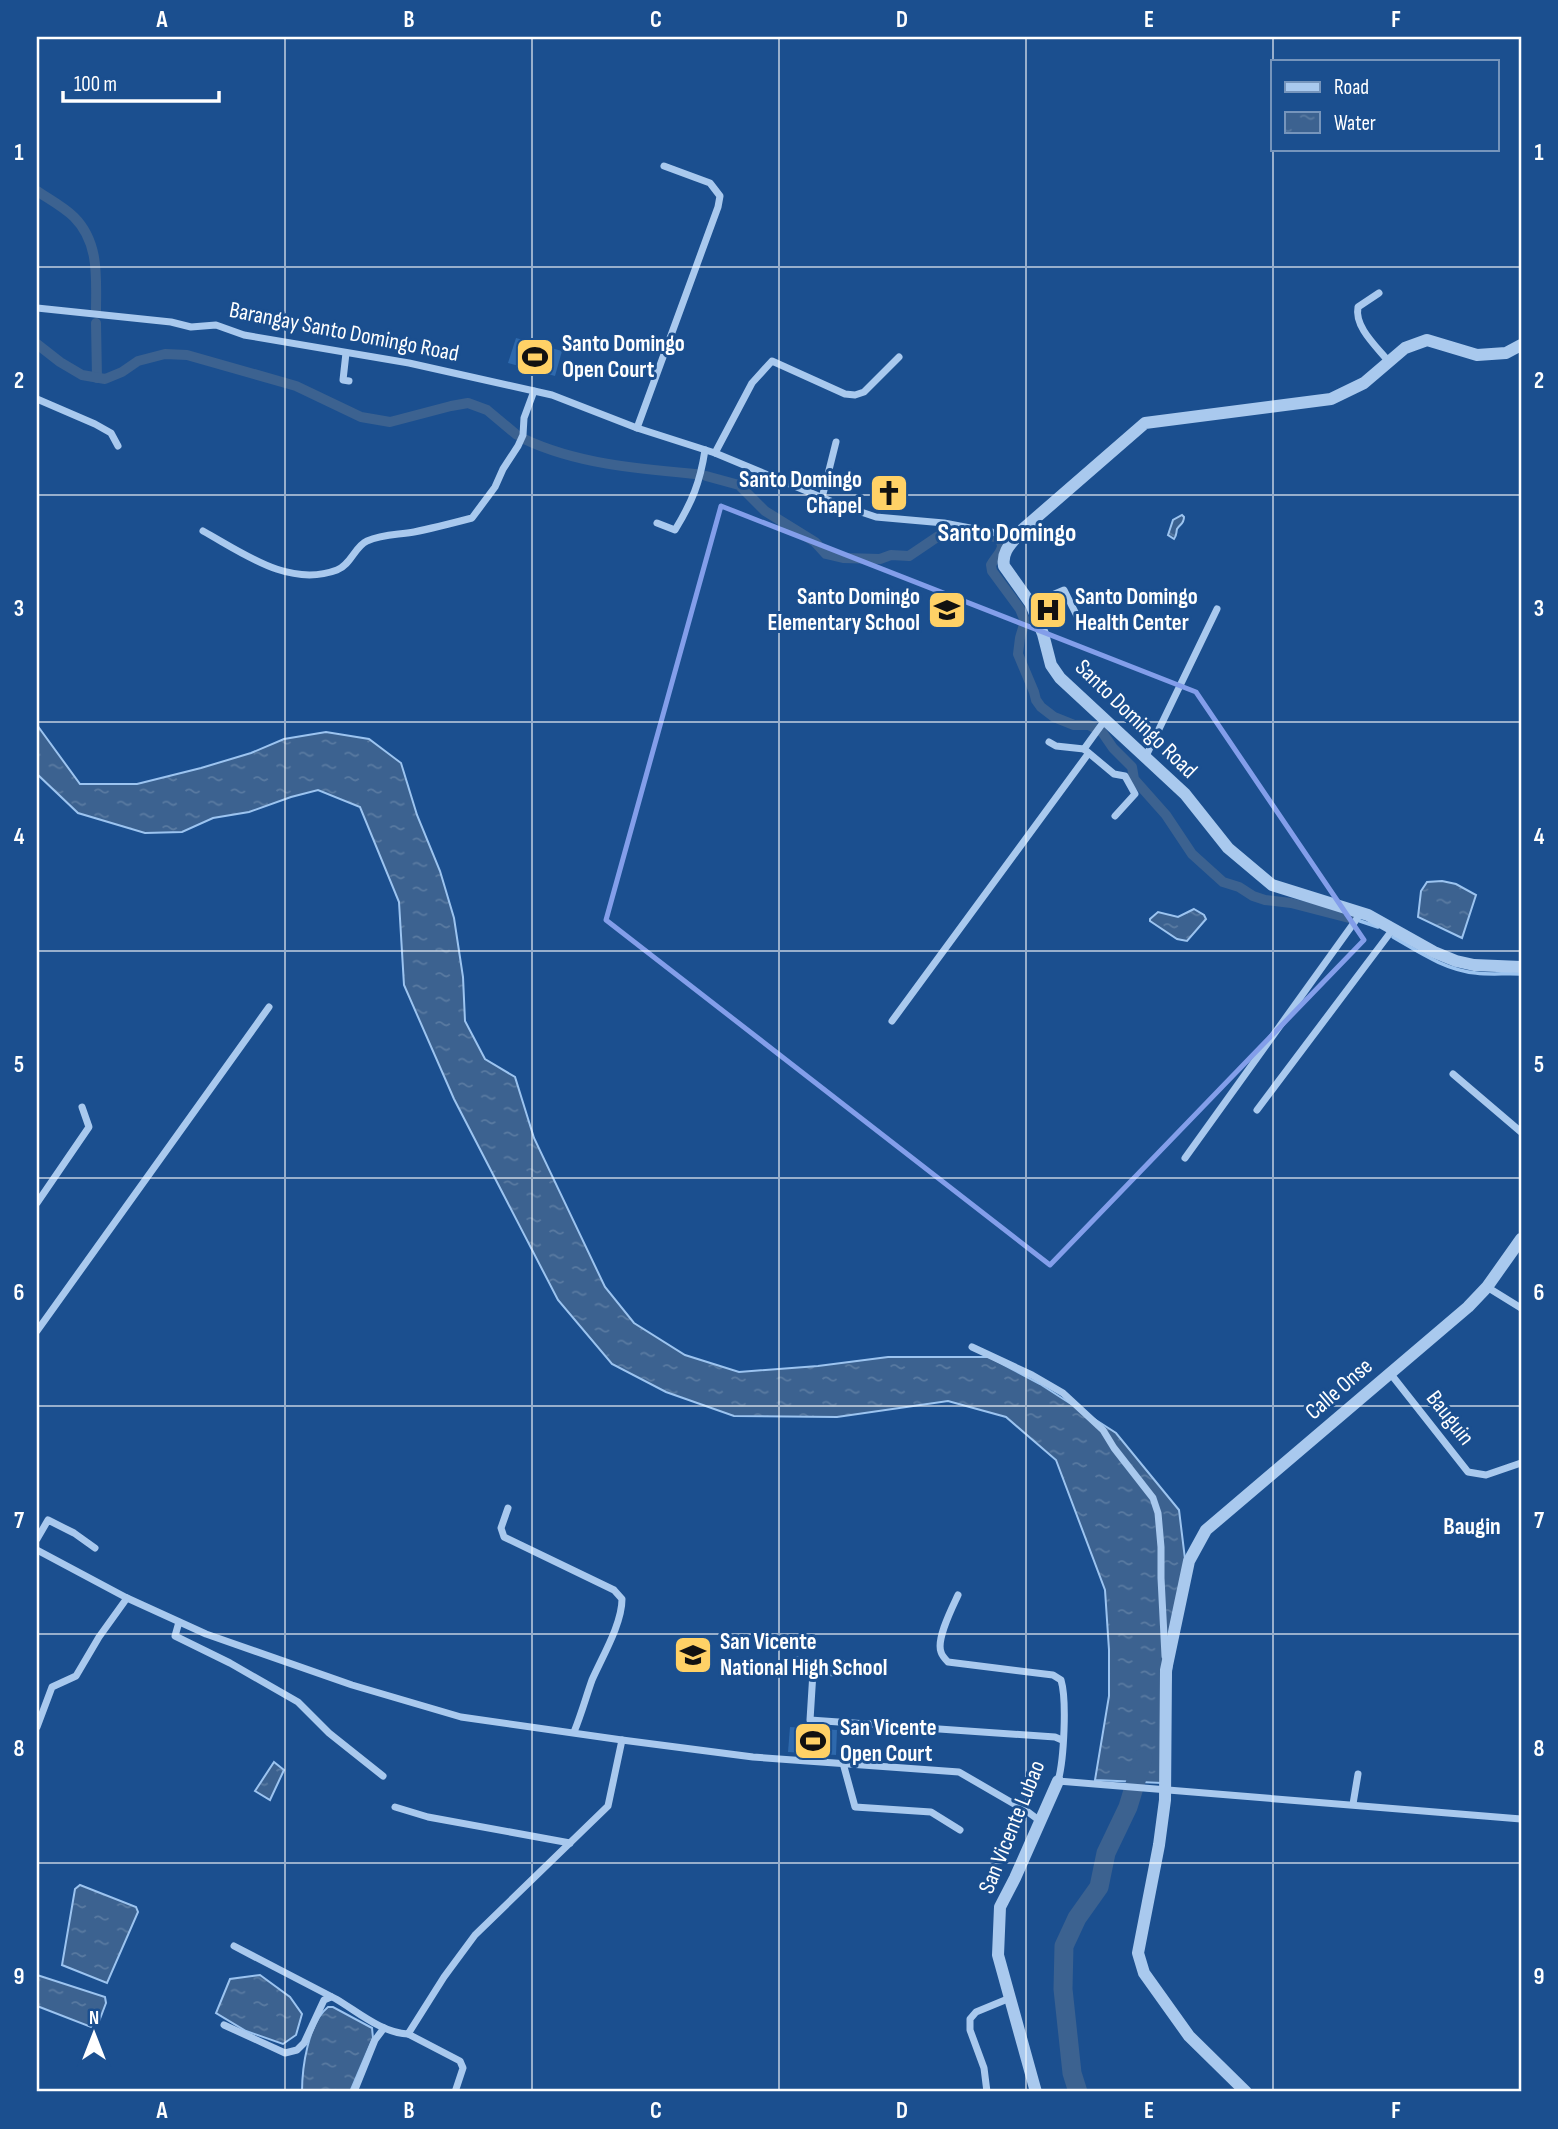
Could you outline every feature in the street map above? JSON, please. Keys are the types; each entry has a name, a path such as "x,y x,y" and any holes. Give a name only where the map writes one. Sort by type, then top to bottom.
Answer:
{"street":[{"path":"637,428 720,197 710,183 664,166"},
{"path":"1379,293 1358,307 1356,316 1389,362"},
{"name":"Barangay Santo Domingo Road","path":"37,308 191,327 216,325 244,335 408,363 552,395 637,428 715,453 822,498 876,517 944,523 1017,537"},
{"name":"Santo Domingo Road","path":"1521,345 1506,353 1477,355 1427,340 1405,348 1364,383 1331,399 1145,423 1023,529 1008,546 1003,559 1004,566 1031,604 1051,665 1060,678 1100,726 1146,756 1185,794 1228,848 1272,885 1379,920 1434,952 1456,961 1474,965 1521,967"},
{"path":"346,353 343,380 349,381"},
{"path":"715,453 752,383 772,361 845,394 855,395 864,392 899,357"},
{"path":"203,531 273,569 313,576 340,569 364,542 385,535 414,532 472,518 495,487 518,446 534,391"},
{"path":"37,398 103,428 111,433 118,446"},
{"path":"822,498 835,442"},
{"path":"657,523 674,530 692,501 705,450"},
{"path":"1031,604 1064,590 1080,622"},
{"path":"1146,756 1217,609"},
{"path":"892,1021 1086,751 1100,726"},
{"path":"1049,742 1056,747 1086,751 1115,774 1125,776 1135,794 1115,816"},
{"path":"1185,1158 1361,913"},
{"path":"1257,1110 1393,929"},
{"path":"37,1331 269,1007"},
{"path":"1453,1074 1521,1132"},
{"path":"37,1203 89,1126 82,1107"},
{"name":"Calle Onse","path":"1246,2092 1189,2036 1144,1973 1138,1953 1159,1845 1166,1790 1166,1671 1187,1570 1195,1547 1206,1530 1446,1328 1487,1287 1521,1239"},
{"path":"1487,1287 1521,1308"},
{"path":"972,1347 1063,1392 1102,1430 1153,1498 1158,1513 1161,1547 1166,1671"},
{"name":"Bauguin","path":"1390,1373 1468,1472 1486,1475 1521,1463"},
{"path":"508,1508 501,1528 504,1537 614,1590 622,1599 618,1621 574,1732"},
{"path":"37,1539 48,1520 74,1532 95,1548"},
{"path":"37,1549 127,1598 206,1634 352,1685 461,1717 753,1757 958,1772 1040,1821"},
{"name":"San Vicente Lubao","path":"958,1595 941,1636 939,1649 948,1662 1053,1675 1062,1680 1065,1693 1062,1767 1058,1781 1000,1906 998,1955 1036,2092"},
{"path":"37,1727 52,1687 76,1676 127,1598"},
{"path":"179,1622 175,1636 230,1662 299,1702 329,1733 383,1776"},
{"path":"797,1660 798,1665 813,1672 840,1673 842,1663"},
{"path":"813,1672 810,1720 1055,1737 1062,1740"},
{"path":"408,2034 444,1977 475,1935 608,1807 622,1740"},
{"path":"844,1763 855,1807 931,1812 960,1830"},
{"path":"1353,1804 1358,1774"},
{"path":"1058,1781 1521,1819"},
{"path":"395,1807 428,1817 570,1843"},
{"path":"234,1946 384,2028 398,2034 408,2034 460,2062 463,2068 455,2092"},
{"path":"224,2025 285,2053 297,2050 304,2043 324,2000 331,1997"},
{"path":"986,2092 984,2068 970,2030 970,2019 976,2012 1010,1998"},
{"path":"354,2092 374,2040 384,2028"}],"highlighted area":[{"path":"721,506 1196,692 1364,940 1050,1265 606,920"}],"shaded area":[{"name":"Santo Domingo Open Court","path":"516,338 562,351 555,376 508,363"},
{"name":"San Vicente Open Court","path":"790,1727 837,1730 836,1755 788,1752"}],"water":[{"path":"1182,515 1183,521 1174,539 1168,535 1173,520"},
{"path":"37,725 80,784 137,784 251,753 284,739 326,732 369,739 401,763 454,918 463,977 465,1021 485,1059 515,1077 534,1138 605,1287 634,1323 685,1355 739,1372 888,1357 989,1357 1040,1384 1116,1433 1179,1510 1185,1559 1176,1611 1162,1783 1095,1780 1109,1696 1105,1590 1056,1460 1006,1417 948,1401 837,1417 734,1416 666,1392 612,1364 558,1300 454,1099 404,985 399,902 360,807 318,790 249,812 213,818 182,832 145,833 78,813 37,774"},
{"path":"1427,882 1456,884 1476,895 1462,938 1418,917 1421,891"},
{"path":"1194,909 1206,919 1187,941 1177,939 1150,921 1158,912 1178,917"},
{"path":"274,1762 284,1770 270,1800 255,1791"},
{"path":"80,1885 136,1907 138,1912 107,1983 62,1965 75,1889"},
{"path":"37,1975 105,1997 106,2003 98,2024 91,2027 37,2006"},
{"path":"260,1975 290,1997 302,2014 296,2035 283,2044 246,2031 216,2013 230,1979"},
{"path":"328,2007 333,2007 372,2028 373,2038 350,2092 302,2092 303,2071 311,2035 321,2014"}],"waterway":[{"path":"37,191 70,213 88,238 95,262 96,312"},
{"path":"96,323 97,378"},
{"path":"37,344 82,375 105,379 138,361 165,354 187,355 296,386 361,417 390,422 468,403 487,410 517,435"},
{"path":"524,439 587,460 696,474"},
{"path":"706,476 739,485 765,511 815,542 826,554 843,558 880,559 891,555 909,556 946,531 997,537 1002,548 991,565 992,571 1020,609 1025,621 1018,654 1041,707 1054,717 1074,725 1089,725 1102,732 1132,767 1134,779 1166,815 1192,854 1223,882 1265,900 1291,903 1353,919"},
{"path":"1360,921 1378,927"},
{"path":"1393,937 1433,960 1454,968 1482,974 1521,974"},
{"path":"1078,2092 1072,2073 1063,1989 1064,1946 1077,1918 1099,1887 1106,1853 1128,1807 1143,1758"}],"place":[{"name":"Santo Domingo Open Court","path":"535,357"},
{"name":"Santo Domingo Chapel","path":"889,493"},
{"name":"Santo Domingo Elementary School","path":"947,610"},
{"name":"Santo Domingo Health Center","path":"1048,610"},
{"name":"San Vicente National High School","path":"693,1655"},
{"name":"San Vicente Open Court","path":"813,1741"}],"district":[{"name":"Santo Domingo","path":"1007,533"},
{"name":"Baugin","path":"1472,1526"}]}
